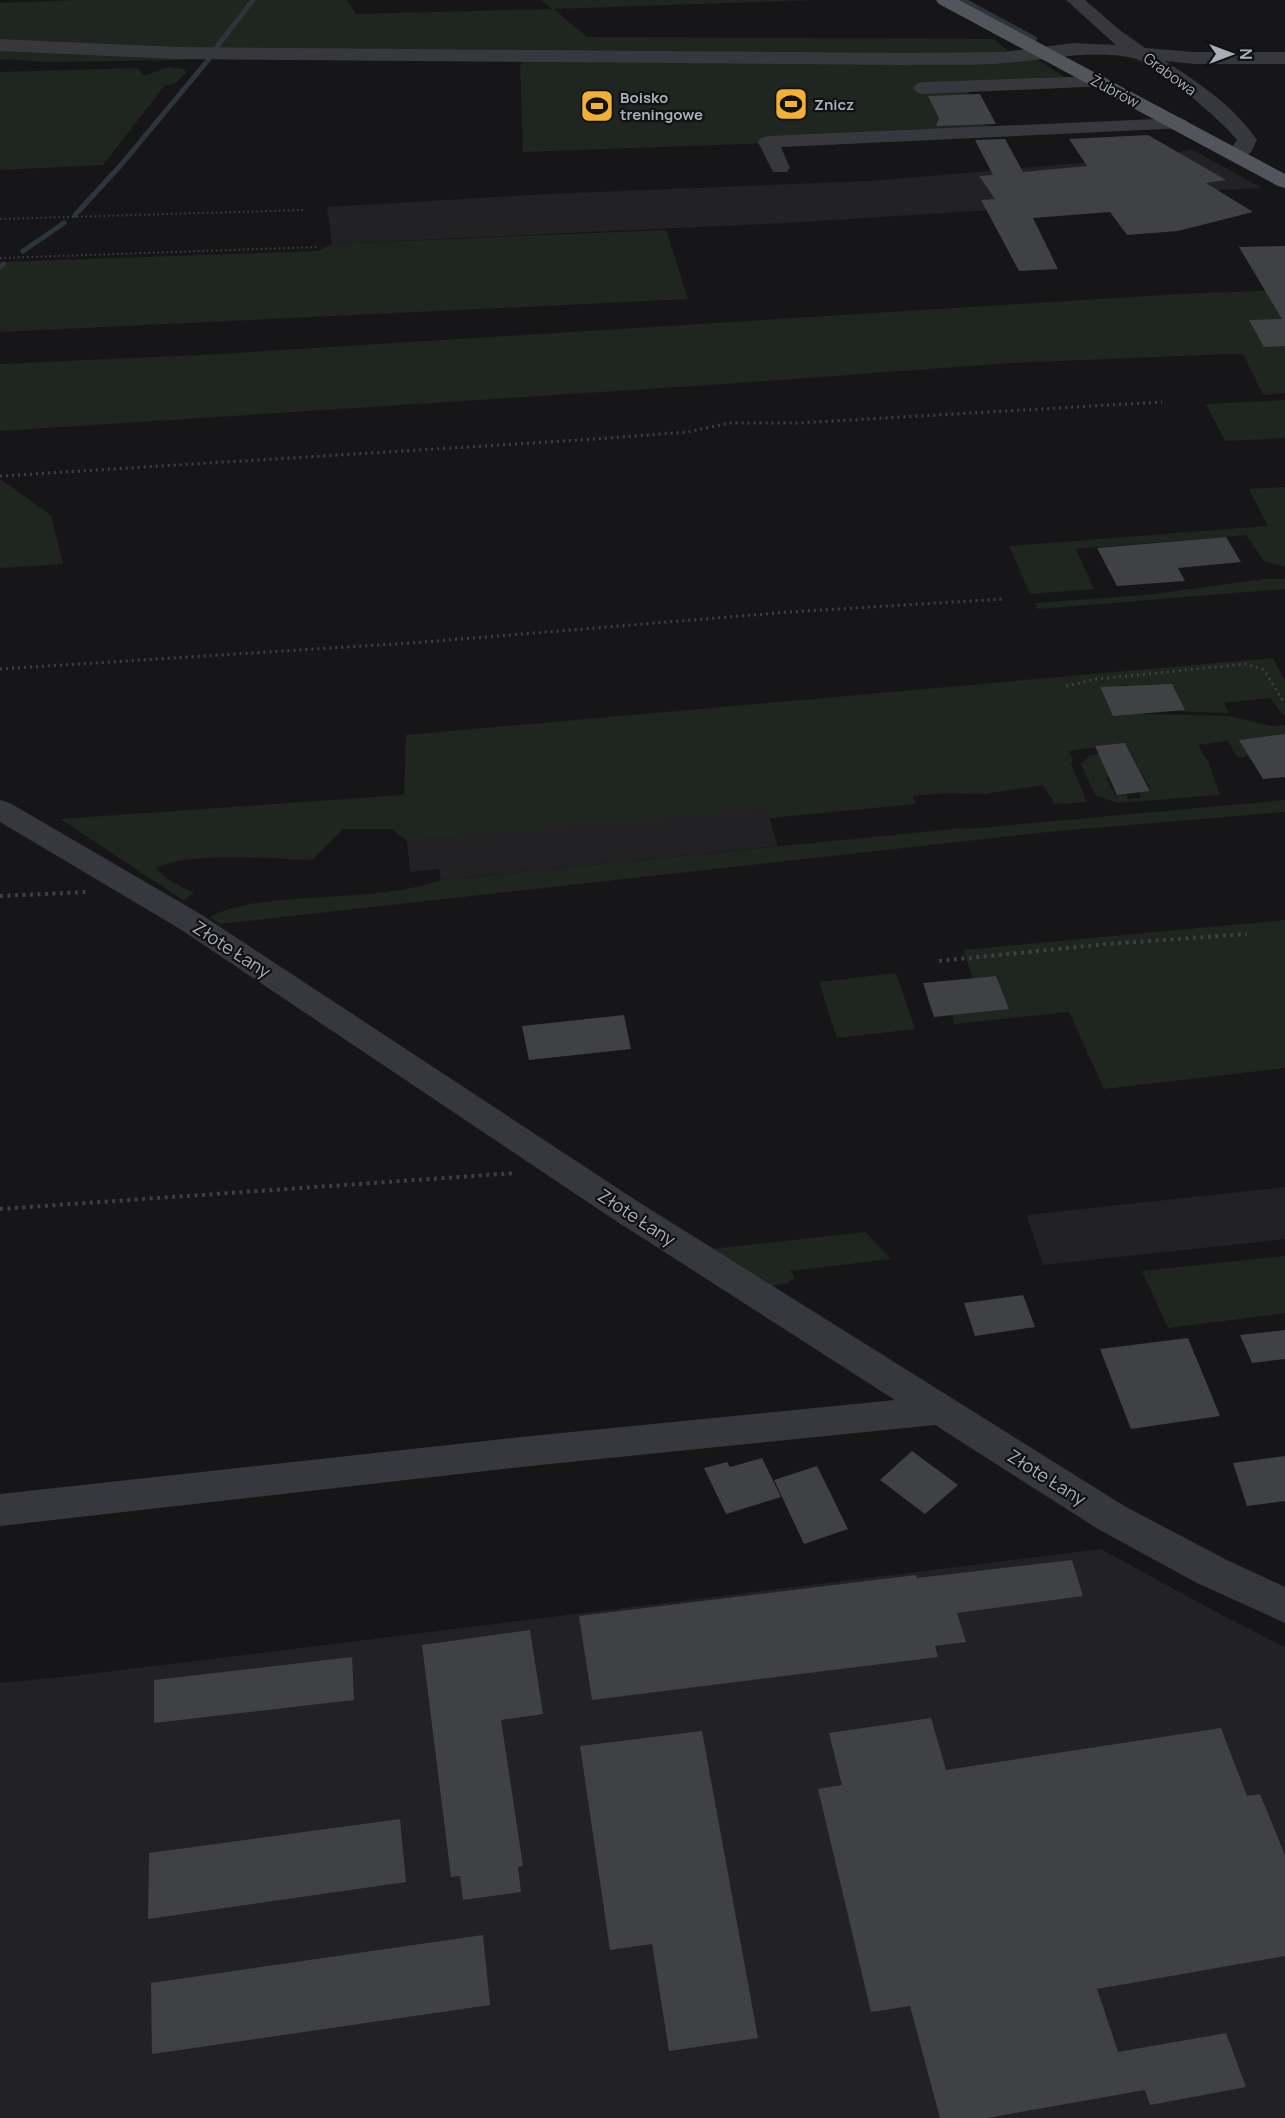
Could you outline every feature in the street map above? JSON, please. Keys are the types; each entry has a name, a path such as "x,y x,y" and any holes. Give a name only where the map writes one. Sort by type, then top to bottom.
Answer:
{"main road":[{"name":"Żubrów","path":"945,0 1285,182"}],"street":[{"name":"Grabowa","path":"1075,0 1118,38 1222,112 1243,132 1247,140 1244,148 1236,155"},
{"path":"0,45 177,53 468,57 1004,58 1073,49 1094,49 1146,56 1285,58"},
{"path":"923,88 1100,82"},
{"path":"780,168 768,142 1179,124"},
{"name":"Złote Łany","path":"0,809 200,928 625,1210 1112,1518 1211,1571 1285,1606"},
{"path":"0,1510 521,1452 941,1410"}],"path":[{"path":"0,219 304,210"},
{"path":"0,258 317,247"},
{"path":"0,476 596,439 688,432 729,423 798,423 1162,402"},
{"path":"0,669 425,642 789,612 1003,599"},
{"path":"1066,686 1097,679 1246,664 1264,670 1285,704"},
{"path":"0,897 95,891 127,884"},
{"path":"939,961 1107,944 1247,934"},
{"path":"0,1209 454,1179 529,1172 554,1162"}],"shaded area":[{"path":"79,0 347,0 356,14 552,9 541,0 816,0 554,9 587,37 994,39 1012,54 890,55 693,51 189,48 0,39 0,3"},
{"path":"0,48 189,58 186,60 47,62 0,59"},
{"path":"1033,57 1079,86 967,90 993,135 523,152 520,65 525,61"},
{"path":"168,67 187,72 175,84 165,85 103,165 0,170 0,72 137,68 144,76"},
{"path":"1191,149 1262,188 1220,190 1182,198 785,223 332,244 327,207 548,194 869,181 1165,156"},
{"path":"666,230 688,299 0,332 0,262 318,251 332,244"},
{"path":"1285,290 1285,393 1263,395 1243,354 1229,354 1012,363 0,431 0,364 219,354 1180,294"},
{"path":"1285,400 1285,438 1225,441 1206,404"},
{"path":"0,479 51,515 63,564 0,568"},
{"path":"1285,487 1285,567 1264,561 1246,535 1076,549 1094,589 1030,594 1009,546 1268,526 1249,489"},
{"path":"1265,579 1285,579 1285,589 1038,609 1035,603 1146,595"},
{"path":"1273,658 1285,681 1285,715 1270,698 1224,703 1229,713 1170,711 1166,706 1128,685 1100,688 1109,708 1138,705 1143,714 1229,716 1272,726 1285,725 1285,755 1238,758 1228,741 1198,745 1208,762 1220,795 1118,803 1095,795 1081,764 1090,755 1099,754 1125,774 1106,777 1115,795 1126,794 1129,799 1141,798 1139,792 1151,790 1125,743 1069,751 1073,759 1071,764 1087,802 1055,804 1043,785 984,794 950,793 913,796 916,804 770,818 766,809 407,841 392,829 343,829 312,860 190,859 156,868 167,879 194,893 183,900 60,819 404,795 406,735"},
{"path":"1285,800 1285,812 1047,832 220,924 210,917 251,904 387,892 441,880 963,828"},
{"path":"766,808 778,846 441,880 439,869 410,872 407,841"},
{"path":"1285,920 1285,1068 1104,1089 1069,1012 954,1024 952,1015 1009,1009 996,976 973,978 963,950"},
{"path":"896,973 915,1029 837,1038 819,982"},
{"path":"1285,1187 1285,1239 1043,1265 1027,1215"},
{"path":"865,1232 891,1259 790,1271 795,1277 788,1283 771,1286 712,1249"},
{"path":"1285,1256 1285,1313 1168,1328 1142,1271"},
{"path":"1101,1549 1285,1647 1285,2118 0,2118 0,1683 73,1676"}],"building":[{"path":"980,94 996,124 936,126 939,118 928,96"},
{"path":"1148,135 1226,180 1206,183 1253,212 1178,231 1127,235 1110,212 1033,218 1058,269 1019,271 981,200 995,199 979,176 993,175 975,140 1005,139 1023,172 1087,166 1069,139"},
{"path":"1285,246 1285,346 1264,347 1249,320 1282,319 1239,247"},
{"path":"1226,537 1241,562 1178,568 1185,581 1117,586 1097,548"},
{"path":"1172,684 1185,710 1113,716 1100,687"},
{"path":"1285,734 1285,777 1263,779 1239,740"},
{"path":"1125,743 1150,791 1117,795 1095,746"},
{"path":"996,976 1009,1009 934,1017 923,983"},
{"path":"624,1015 631,1049 529,1060 522,1026"},
{"path":"1023,1295 1035,1327 975,1336 964,1303"},
{"path":"1285,1330 1285,1359 1252,1363 1240,1335"},
{"path":"1188,1338 1220,1416 1131,1429 1100,1349"},
{"path":"912,1451 958,1485 925,1514 880,1480"},
{"path":"1285,1456 1285,1501 1247,1506 1233,1463"},
{"path":"762,1458 781,1497 726,1514 704,1468 727,1462 730,1467"},
{"path":"817,1466 848,1529 804,1544 774,1480"},
{"path":"1072,1560 1083,1596 957,1613 966,1642 935,1646 938,1657 592,1700 579,1616 916,1575 917,1578"},
{"path":"530,1630 543,1714 501,1720 523,1866 518,1867 521,1892 463,1900 460,1876 451,1877 422,1645"},
{"path":"352,1657 354,1700 154,1723 154,1680"},
{"path":"931,1718 946,1770 1221,1728 1247,1796 1260,1794 1285,1855 1285,1956 1097,1989 1118,2052 1226,2033 1246,2087 1150,2105 1145,2090 987,2118 940,2118 910,2006 871,2012 818,1789 842,1785 829,1733"},
{"path":"702,1731 758,2038 669,2051 652,1944 610,1950 580,1746"},
{"path":"400,1819 406,1882 148,1919 149,1853"},
{"path":"483,1935 490,2005 152,2054 151,1983"}],"waterway":[{"path":"216,48 253,0"},
{"path":"963,0 1035,39"},
{"path":"75,215 120,166 209,59"},
{"path":"23,251 64,223"},
{"path":"0,267 4,264"}],"place":[{"name":"Znicz","path":"791,104"},
{"name":"Boisko treningowe","path":"597,106"}]}
